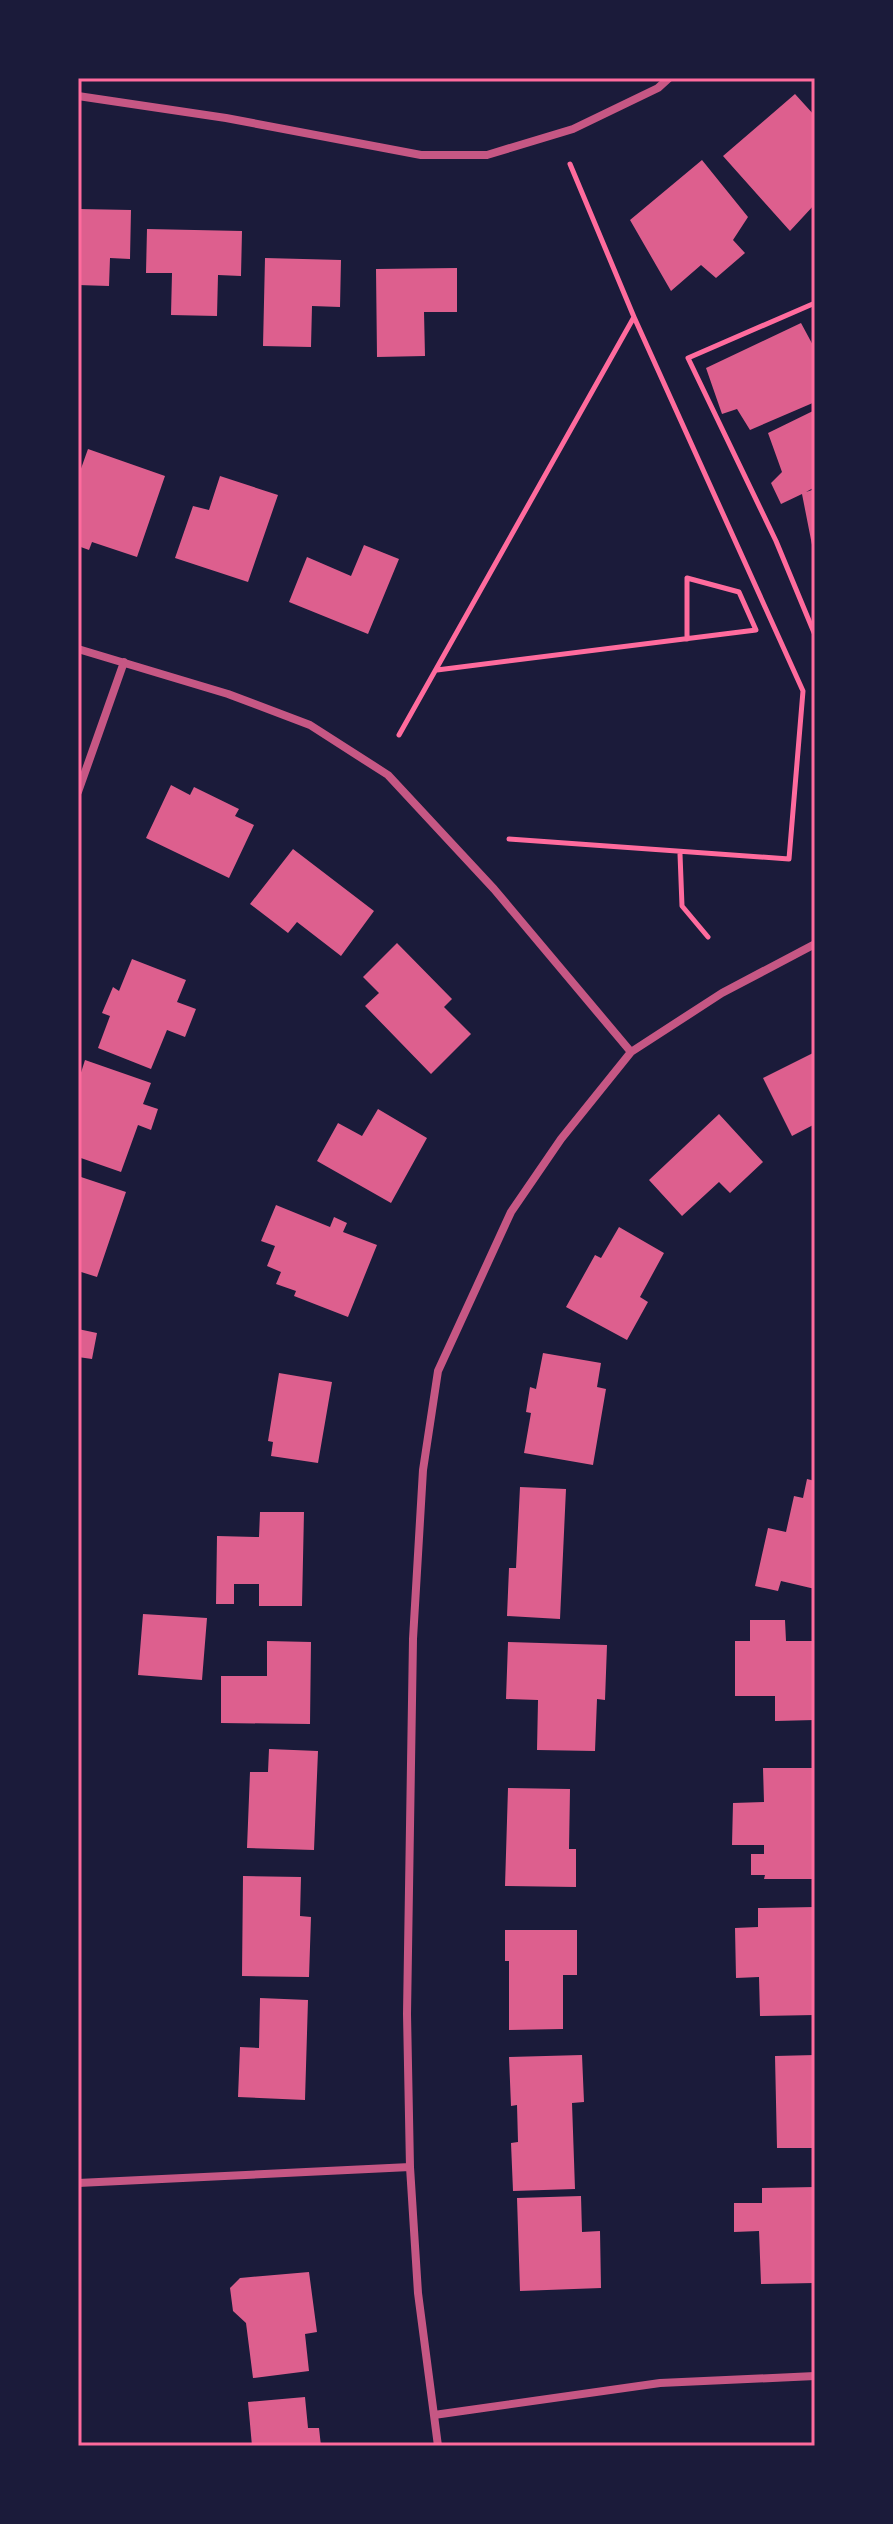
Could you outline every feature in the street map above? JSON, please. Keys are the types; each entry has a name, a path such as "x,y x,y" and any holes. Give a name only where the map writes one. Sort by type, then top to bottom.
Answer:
{"street":[{"path":"78,96 226,118 421,155 487,155 573,129 658,88 669,78"},
{"path":"78,649 228,694 310,725 388,775 494,889 631,1052"},
{"path":"78,792 124,662"},
{"path":"438,2446 418,2293 410,2167 407,2014 413,1639 423,1470 438,1371 511,1212 561,1139 631,1052 722,993 815,944"},
{"path":"78,2183 410,2167"},
{"path":"434,2415 660,2383 815,2376"}],"path":[{"path":"509,839 680,854 789,859 803,691 634,317 570,164"},
{"path":"815,303 688,358 776,541 815,635"},
{"path":"399,735 634,317"},
{"path":"436,670 687,639 756,630 739,592 687,578 687,639"},
{"path":"680,854 682,906 708,937"}],"building":[{"path":"795,94 815,116 815,204 790,231 723,156"},
{"path":"702,160 748,217 733,240 745,253 716,278 701,265 671,291 630,220"},
{"path":"78,209 131,210 130,259 110,258 109,286 78,285"},
{"path":"147,229 242,231 241,276 218,275 217,316 171,315 172,273 146,273"},
{"path":"265,258 341,260 340,307 312,306 311,347 263,346"},
{"path":"457,268 457,312 424,312 425,356 377,357 376,269"},
{"path":"801,323 815,349 815,402 750,430 737,409 722,414 706,368"},
{"path":"815,410 815,487 806,492 815,489 814,555 802,494 781,504 771,483 782,472 768,433"},
{"path":"88,449 165,476 137,557 92,542 89,550 78,546 78,477"},
{"path":"220,476 278,495 248,582 175,558 193,506 209,510"},
{"path":"364,545 399,559 368,634 289,602 307,557 351,576"},
{"path":"171,785 190,795 194,787 239,809 235,816 254,825 229,878 146,838"},
{"path":"293,849 374,911 341,956 297,922 288,933 250,904"},
{"path":"397,943 452,999 444,1007 471,1034 431,1074 365,1006 379,993 363,977"},
{"path":"132,959 186,980 177,1002 196,1009 185,1037 167,1030 151,1069 98,1048 110,1016 102,1013 113,987 119,991"},
{"path":"815,1052 815,1124 792,1136 763,1078"},
{"path":"85,1060 151,1083 143,1104 158,1109 151,1130 138,1125 121,1172 78,1157 78,1082"},
{"path":"378,1109 427,1138 391,1203 317,1161 338,1123 362,1136"},
{"path":"719,1114 763,1162 730,1193 719,1182 682,1216 649,1180"},
{"path":"78,1176 126,1192 97,1277 78,1271"},
{"path":"276,1205 330,1227 334,1217 347,1223 343,1232 377,1245 348,1317 294,1296 296,1291 276,1284 281,1272 267,1266 275,1246 261,1241"},
{"path":"619,1227 664,1253 640,1297 648,1302 627,1340 566,1307 595,1255 601,1258"},
{"path":"78,1329 97,1333 92,1359 78,1357"},
{"path":"543,1353 601,1363 597,1387 606,1389 593,1465 524,1453 531,1413 526,1412 530,1387 536,1389"},
{"path":"279,1373 332,1382 318,1463 271,1456 273,1442 268,1441"},
{"path":"807,1479 815,1481 815,1589 781,1581 778,1591 755,1586 768,1528 786,1532 794,1496 803,1498"},
{"path":"520,1487 566,1489 560,1619 507,1616 509,1568 516,1568"},
{"path":"260,1512 304,1512 302,1606 259,1606 259,1584 234,1584 234,1604 216,1604 217,1536 259,1537"},
{"path":"143,1614 207,1618 202,1680 138,1675"},
{"path":"750,1620 785,1620 786,1641 815,1641 815,1720 775,1721 775,1696 735,1696 735,1641 750,1641"},
{"path":"267,1641 311,1642 310,1724 221,1723 221,1676 267,1676"},
{"path":"508,1642 607,1645 605,1700 597,1699 595,1751 537,1750 538,1700 506,1699"},
{"path":"269,1749 318,1751 314,1850 247,1848 250,1772 268,1772"},
{"path":"763,1768 815,1768 815,1879 764,1879 765,1875 751,1875 751,1854 764,1854 764,1845 732,1845 733,1803 764,1802"},
{"path":"508,1788 570,1789 569,1849 576,1849 576,1887 505,1886"},
{"path":"243,1876 301,1877 300,1916 311,1917 309,1977 242,1976"},
{"path":"815,1907 815,2015 760,2016 759,1977 736,1978 735,1928 758,1927 758,1908"},
{"path":"505,1930 577,1930 577,1975 563,1975 563,2029 509,2030 509,1961 505,1961"},
{"path":"260,1998 308,2000 305,2100 238,2097 240,2047 259,2048"},
{"path":"582,2055 584,2102 572,2103 575,2189 513,2191 511,2143 518,2142 517,2105 511,2106 509,2057"},
{"path":"815,2055 815,2148 777,2148 775,2056"},
{"path":"815,2187 815,2283 761,2284 759,2231 734,2232 734,2203 762,2203 762,2188"},
{"path":"581,2196 582,2232 600,2231 601,2288 520,2291 517,2198"},
{"path":"309,2272 317,2332 305,2334 309,2371 253,2378 246,2323 233,2311 230,2288 240,2278"},
{"path":"305,2397 308,2428 319,2428 321,2446 252,2446 248,2402"}]}
